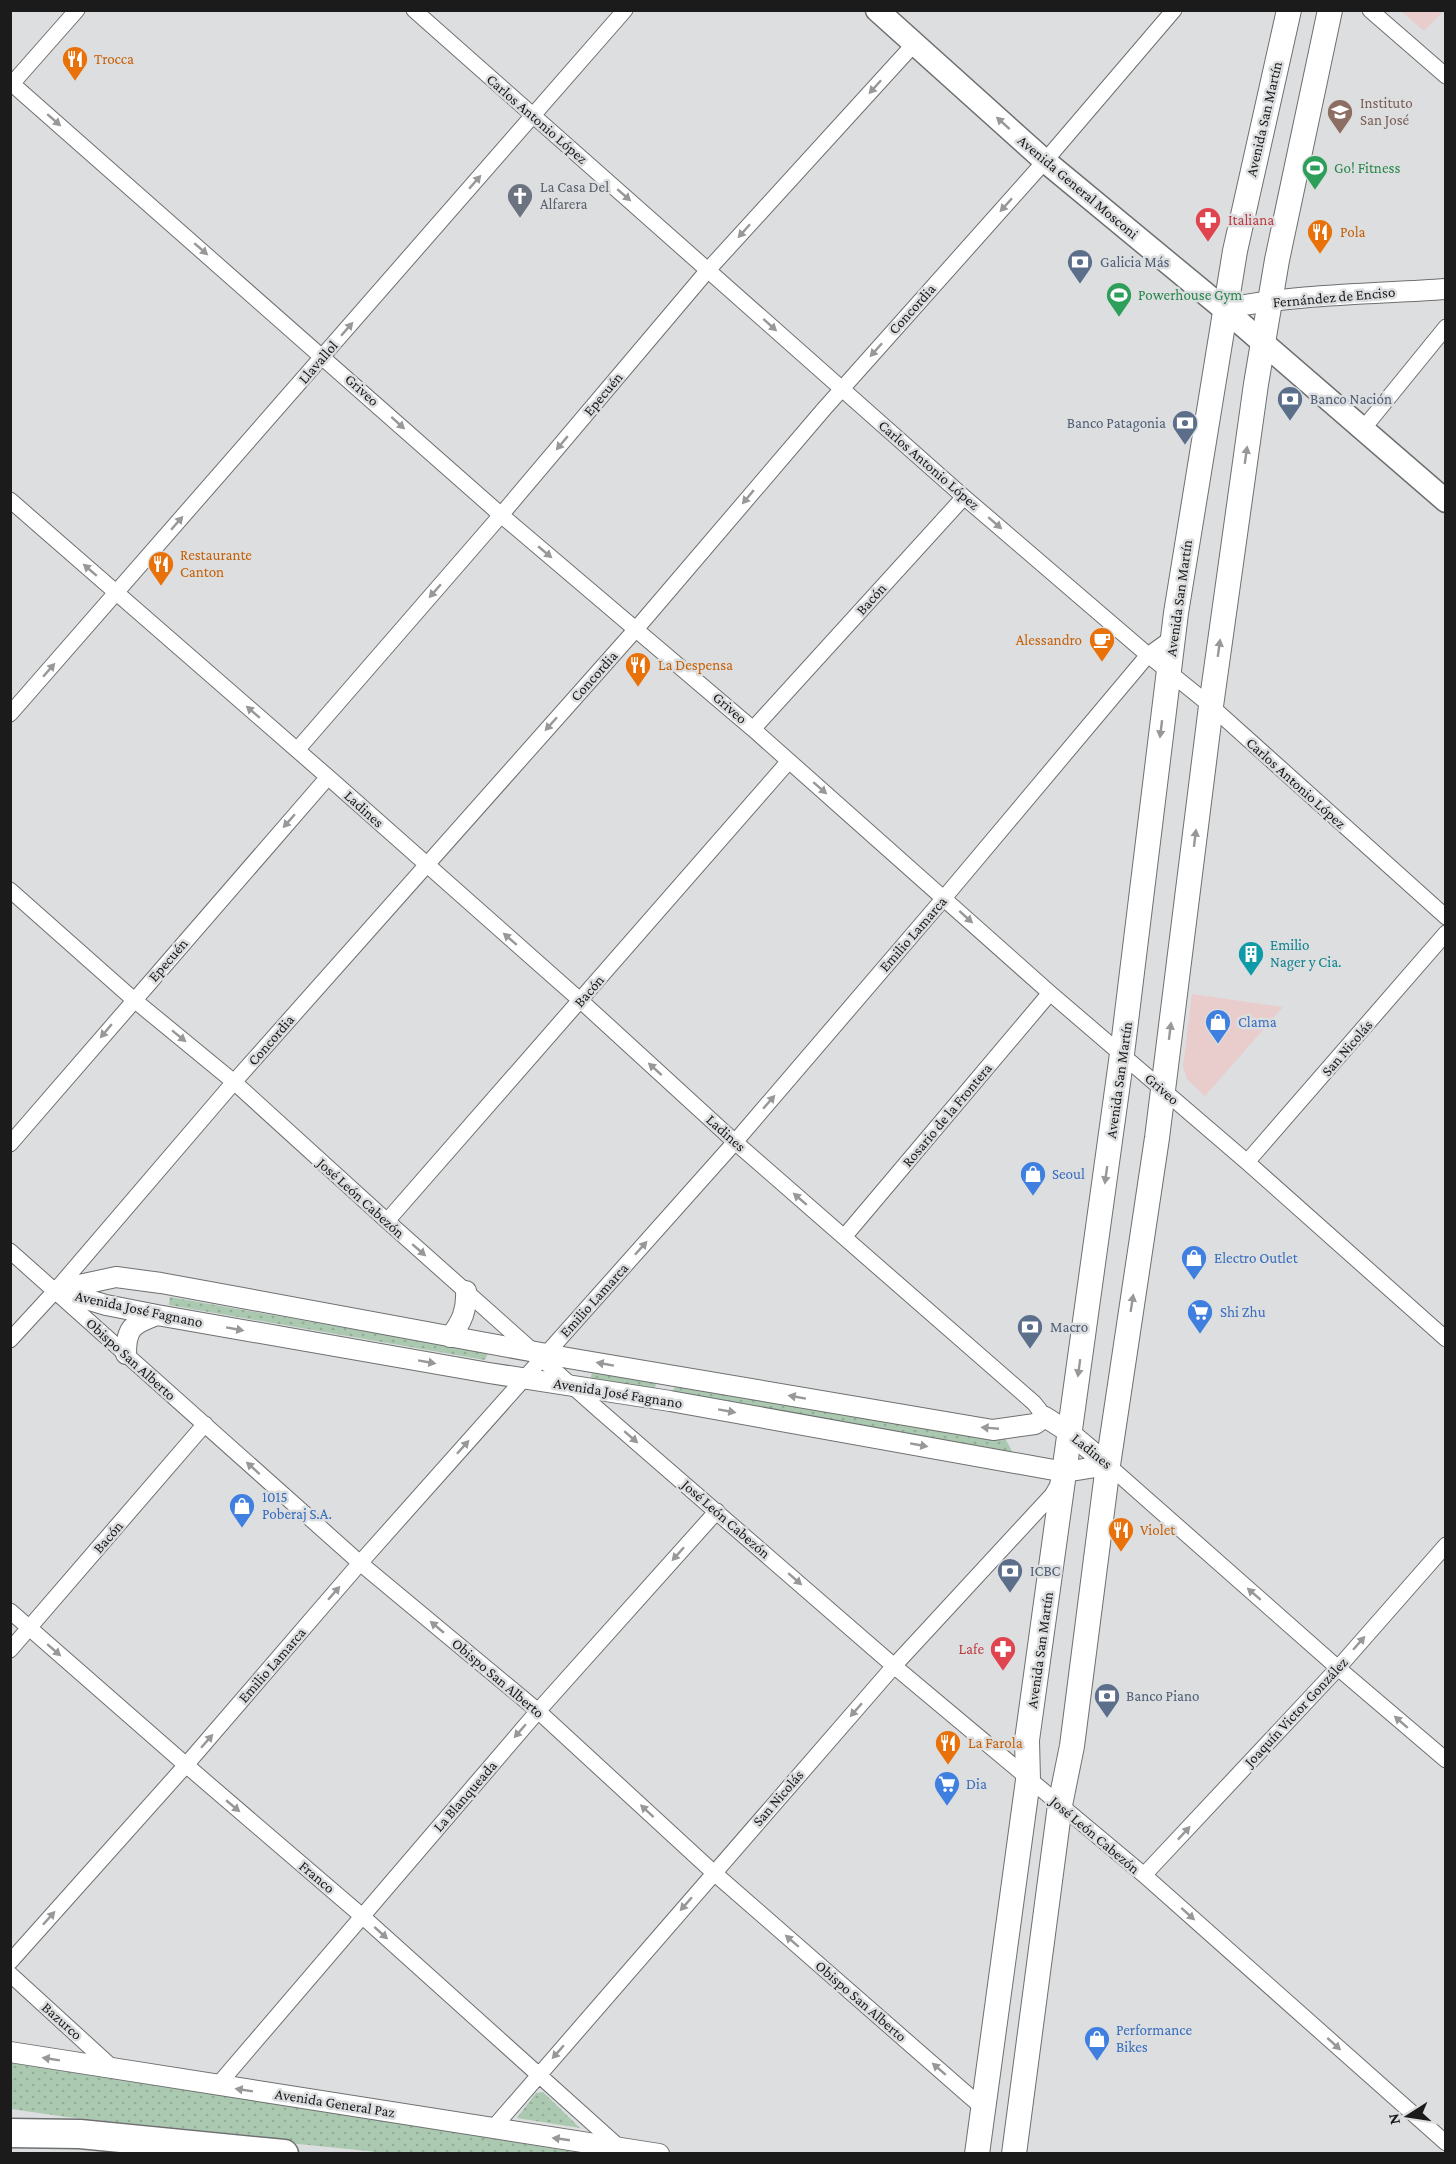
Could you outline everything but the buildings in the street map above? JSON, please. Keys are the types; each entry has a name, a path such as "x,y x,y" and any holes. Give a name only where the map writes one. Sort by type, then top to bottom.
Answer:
{"highway":[{"path":"10,2133 81,2134 284,2154"},
{"path":"10,2147 50,2154"}],"main road":[{"name":"Avenida General Mosconi","path":"877,10 1045,161 1224,309 1446,501"},
{"name":"Avenida San Martín","path":"977,2154 1028,1779 1027,1740 1122,1054 1173,637 1224,309 1236,245 1289,10"},
{"path":"1014,2154 1060,1805 1072,1746 1108,1465 1157,1138 1211,706 1270,302 1330,10"}],"street":[{"path":"11,84 77,10"},
{"name":"Carlos Antonio López","path":"414,10 964,497 1211,706 1446,917"},
{"name":"Llavallol","path":"10,714 625,10"},
{"name":"Concordia","path":"10,1340 56,1290 234,1082 637,628 842,388 1045,161 1174,10"},
{"path":"1370,10 1446,76"},
{"name":"Epecuén","path":"297,750 501,515 708,270 915,44"},
{"name":"Griveo","path":"11,84 324,356 501,515 637,628 789,760 1050,993 1247,1162 1446,1339"},
{"name":"Fernández de Enciso","path":"1224,309 1270,302 1446,289"},
{"path":"1363,429 1446,327"},
{"name":"Bacón","path":"753,729 964,497"},
{"name":"Ladines","path":"10,500 328,777 581,1001 735,1142 1034,1403 1046,1417 1070,1433 1108,1465 1446,1760"},
{"name":"Emilio Lamarca","path":"10,1962 525,1378 540,1354 735,1142 1148,655 1173,637"},
{"name":"Bacón","path":"387,1221 789,760"},
{"name":"Epecuén","path":"10,1144 328,777"},
{"name":"José León Cabezón","path":"10,890 134,999 234,1082 387,1221 540,1354 571,1385 894,1666 1144,1875 1446,2143"},
{"name":"San Nicolás","path":"1247,1162 1446,933"},
{"name":"Rosario de la Frontera","path":"844,1237 1050,993"},
{"name":"Obispo San Alberto","path":"10,1251 360,1563 538,1711 713,1872 983,2108"},
{"name":"Avenida José Fagnano","path":"56,1290 116,1277 162,1283 540,1354 993,1430 1035,1424 1046,1417"},
{"path":"126,1354 126,1339 130,1330 136,1323 157,1315 162,1283"},
{"name":"Avenida José Fagnano","path":"56,1290 106,1305 157,1315 1065,1472 1108,1465"},
{"path":"450,1337 464,1316 466,1291"},
{"name":"Bacón","path":"10,1650 205,1424"},
{"name":"San Nicolás","path":"494,2127 894,1666 1052,1495 1065,1472"},
{"name":"La Blanqueada","path":"217,2086 538,1711 717,1511"},
{"name":"Joaquín Victor González","path":"1144,1875 1338,1668 1446,1545"},
{"name":"Franco","path":"10,1611 362,1916 619,2147"},
{"name":"Bazurco","path":"10,1974 114,2069"},
{"name":"Avenida General Paz","path":"10,2052 659,2154"},
{"path":"1437,2154 1446,2143"}],"shaded area":[{"path":"1401,11 1444,11 1424,31"},
{"name":"Clama","path":"1192,994 1283,1007 1205,1096 1187,1079 1183,1066"}],"green space":[{"path":"170,1297 488,1353 485,1360 169,1305"},
{"path":"592,1373 656,1383 655,1389 590,1379"},
{"path":"675,1387 1005,1438 1013,1453 671,1394"},
{"path":"10,2061 581,2153 387,2153 269,2141 268,2137 67,2117 11,2109"},
{"path":"543,2092 580,2128 517,2118 536,2093"}],"place":[{"name":"Trocca","path":"75,82"},
{"name":"Instituto San José","path":"1340,135"},
{"name":"Go! Fitness","path":"1315,191"},
{"name":"La Casa Del Alfarera","path":"520,219"},
{"name":"Italiana","path":"1208,243"},
{"name":"Pola","path":"1320,255"},
{"name":"Galicia Más","path":"1080,285"},
{"name":"Powerhouse Gym","path":"1119,318"},
{"name":"Banco Nación","path":"1290,422"},
{"name":"Banco Patagonia","path":"1185,446"},
{"name":"Restaurante Canton","path":"161,587"},
{"name":"Alessandro","path":"1102,663"},
{"name":"La Despensa","path":"638,688"},
{"name":"Emilio Nager y Cia.","path":"1251,977"},
{"name":"Clama","path":"1218,1045"},
{"name":"Seoul","path":"1033,1197"},
{"name":"Electro Outlet","path":"1194,1281"},
{"name":"Shi Zhu","path":"1200,1335"},
{"name":"Macro","path":"1030,1350"},
{"name":"1015 Poberaj S.A.","path":"242,1529"},
{"name":"Violet","path":"1121,1553"},
{"name":"ICBC","path":"1010,1594"},
{"name":"Lafe","path":"1003,1672"},
{"name":"Banco Piano","path":"1107,1719"},
{"name":"La Farola","path":"948,1766"},
{"name":"Dia","path":"947,1807"},
{"name":"Performance Bikes","path":"1097,2062"}]}
